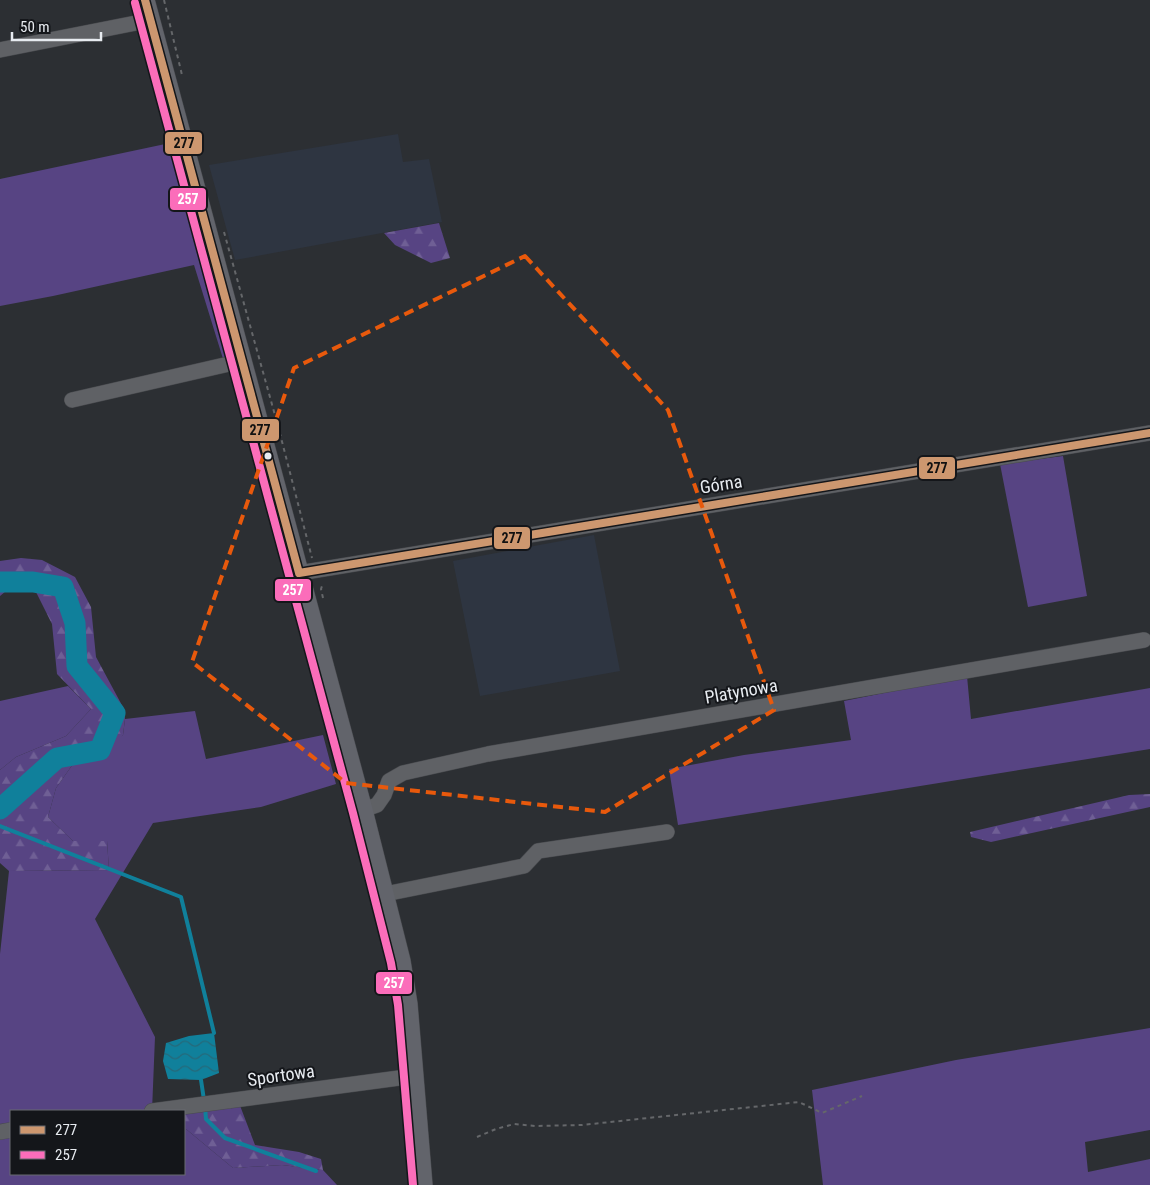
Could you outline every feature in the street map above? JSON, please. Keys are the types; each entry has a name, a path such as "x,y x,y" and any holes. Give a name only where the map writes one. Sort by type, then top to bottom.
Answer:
{"main road":[{"path":"145,0 385,894 408,1004 423,1185"}],"street":[{"path":"0,50 151,20"},
{"path":"72,400 242,361"},
{"name":"Górna","path":"298,573 1150,432"},
{"name":"Platynowa","path":"363,810 377,805 384,795 388,782 403,773 488,754 1144,640"},
{"path":"385,894 524,866 538,851 667,832"},
{"name":"Sportowa","path":"159,1110 414,1076"}],"path":[{"path":"477,1137 514,1124 535,1126 582,1125 800,1102 822,1112 862,1096"}],"highlighted area":[{"path":"525,256 668,410 774,710 605,812 346,783 192,662 294,368"}],"shaded area":[{"path":"398,134 403,162 429,159 442,222 235,260 209,165"},
{"path":"594,535 620,671 480,696 453,561"}],"green space":[{"path":"170,143 230,360 224,362 194,265 0,306 0,179"},
{"path":"439,223 450,258 431,263 395,245 384,233"},
{"path":"1063,456 1087,596 1028,607 1000,464"},
{"path":"21,558 42,560 75,577 91,607 96,657 124,709 123,735 118,743 101,757 73,764 56,788 48,817 73,841 107,841 109,870 9,871 0,863 0,770 16,757 66,736 91,709 57,674 52,624 35,590 6,591 0,596 0,561"},
{"path":"967,676 971,719 1150,688 1150,749 678,825 669,769 744,755 851,740 844,701"},
{"path":"68,686 91,709 66,736 16,757 0,770 0,701"},
{"path":"195,711 206,759 323,735 336,784 261,807 153,823 95,919 155,1037 152,1110 10,1110 10,1175 185,1175 186,1129 233,1168 282,1165 323,1170 337,1185 0,1185 0,954 9,871 109,870 107,841 73,841 48,817 56,788 73,764 101,757 123,735 125,719"},
{"path":"1150,794 1150,807 991,842 971,837 970,832 1129,795"},
{"path":"1150,1028 1150,1130 1085,1142 1088,1172 1150,1159 1150,1185 823,1185 812,1090 956,1060"},
{"path":"239,1103 255,1145 299,1152 321,1159 323,1170 282,1165 233,1168 185,1129 185,1111"}],"water":[{"path":"214,1033 219,1073 201,1080 168,1079 163,1061 166,1043 189,1036"}],"waterway":[{"path":"0,582 33,582 63,587 75,623 77,666 115,713 100,750 57,758 0,809"},
{"path":"0,826 181,897 214,1033"},
{"path":"201,1080 204,1100"},
{"path":"205,1107 206,1119 225,1138 316,1171"}],"transit line":[{"name":"277","path":"145,0 299,573"},
{"name":"257","path":"135,3 353,813 391,963 398,1005 413,1185"},
{"name":"277","path":"299,573 1150,433"}]}
